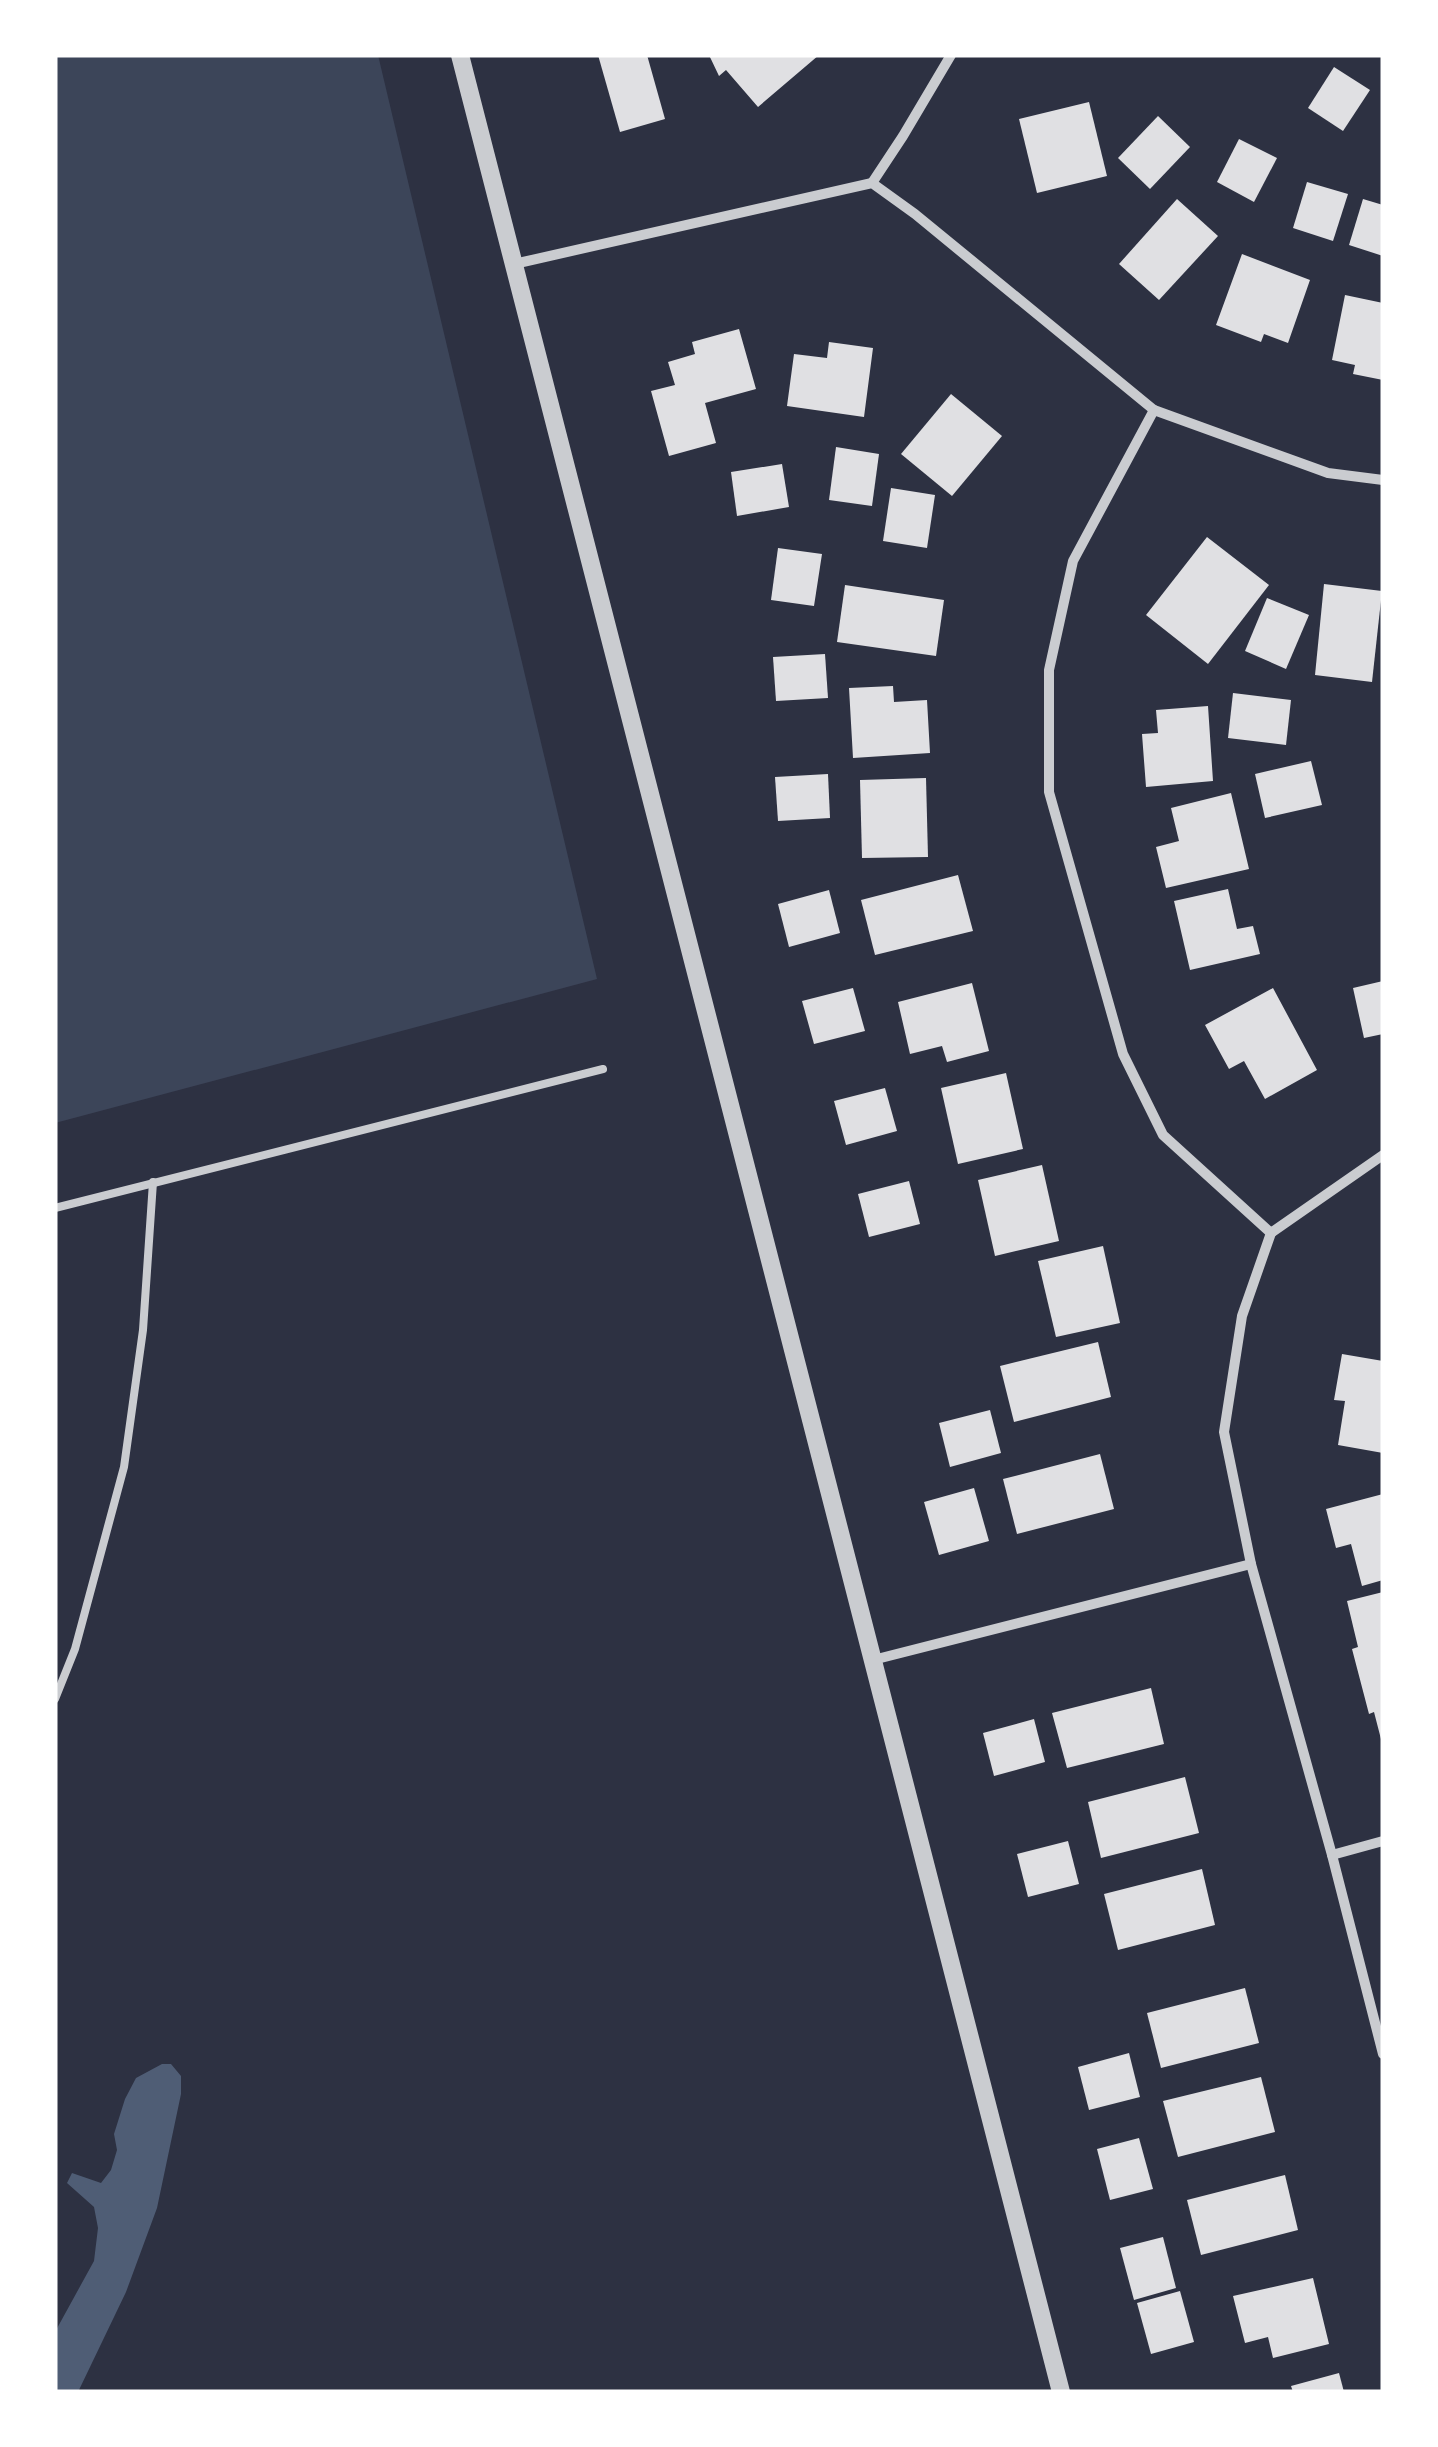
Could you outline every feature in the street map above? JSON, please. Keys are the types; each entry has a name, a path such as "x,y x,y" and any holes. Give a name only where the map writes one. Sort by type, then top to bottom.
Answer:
{"street":[{"path":"460,55 1061,2392"},
{"path":"514,264 872,183 951,55"},
{"path":"872,183 1154,410 1328,472 1383,480"},
{"path":"1154,410 1073,562 1048,670 1049,792 1124,1054 1163,1135 1271,1233"},
{"path":"1383,1155 1271,1233 1242,1316 1224,1432 1251,1564 1383,2054"},
{"path":"873,1660 1251,1564"},
{"path":"1332,1855 1383,1842"}],"lane":[{"path":"55,1208 603,1069"},
{"path":"55,1700 75,1649 124,1467 143,1330 153,1182"}],"shaded area":[{"path":"55,55 378,55 597,979 55,1123"},
{"path":"162,2064 171,2064 181,2076 181,2094 157,2208 126,2292 78,2392 55,2392 55,2332 94,2261 98,2228 94,2207 67,2183 72,2173 101,2183 111,2170 117,2150 114,2134 125,2099 136,2078"}],"building":[{"path":"598,55 647,55 665,119 620,132"},
{"path":"709,55 819,55 758,107 726,70 719,76"},
{"path":"1334,67 1370,90 1343,131 1308,108"},
{"path":"1089,102 1107,176 1037,193 1019,119"},
{"path":"1158,116 1190,147 1150,189 1118,158"},
{"path":"1239,139 1277,158 1254,202 1217,182"},
{"path":"1307,182 1348,194 1333,241 1293,228"},
{"path":"1177,199 1218,236 1159,300 1119,264"},
{"path":"1363,199 1383,205 1383,256 1349,245"},
{"path":"1242,254 1310,280 1288,343 1264,334 1261,342 1216,325"},
{"path":"1345,295 1383,303 1383,380 1353,374 1355,365 1332,360"},
{"path":"739,329 756,389 705,403 716,443 669,456 651,391 675,385 668,362 695,354 692,342"},
{"path":"829,342 873,348 864,417 787,406 794,354 827,358"},
{"path":"951,394 1002,436 952,496 901,454"},
{"path":"836,447 879,454 872,506 829,500"},
{"path":"782,464 789,507 737,516 731,472"},
{"path":"891,488 935,495 927,548 883,541"},
{"path":"1207,537 1269,585 1208,664 1146,615"},
{"path":"778,548 822,554 814,606 771,600"},
{"path":"1324,584 1382,591 1372,682 1315,675"},
{"path":"845,585 944,600 936,656 837,642"},
{"path":"1267,598 1309,615 1286,669 1245,651"},
{"path":"825,654 828,698 776,701 773,657"},
{"path":"893,686 894,702 927,700 930,753 853,758 849,688"},
{"path":"1233,693 1291,700 1286,745 1228,738"},
{"path":"1208,706 1213,781 1146,787 1142,734 1158,733 1156,710"},
{"path":"1311,761 1322,805 1265,818 1255,774"},
{"path":"828,774 830,818 778,821 775,777"},
{"path":"926,778 928,857 862,858 860,780"},
{"path":"1231,793 1249,869 1166,888 1156,847 1179,841 1171,808"},
{"path":"958,875 973,931 875,955 861,900"},
{"path":"1228,889 1237,929 1253,926 1260,954 1190,970 1174,901"},
{"path":"829,890 840,933 789,947 778,904"},
{"path":"1383,981 1383,1034 1364,1038 1353,988"},
{"path":"972,983 989,1051 947,1062 942,1046 910,1054 898,1002"},
{"path":"853,988 865,1031 814,1044 802,1001"},
{"path":"1273,988 1317,1070 1265,1099 1244,1061 1229,1069 1205,1025"},
{"path":"1006,1073 1023,1149 958,1164 941,1088"},
{"path":"885,1088 897,1131 846,1145 834,1101"},
{"path":"1042,1165 1059,1241 995,1256 978,1180"},
{"path":"909,1181 920,1224 869,1237 858,1194"},
{"path":"1103,1246 1120,1323 1056,1337 1038,1261"},
{"path":"1098,1342 1111,1397 1014,1422 1000,1366"},
{"path":"1342,1354 1383,1361 1383,1453 1338,1445 1345,1401 1334,1400"},
{"path":"990,1410 1001,1453 950,1467 939,1423"},
{"path":"1100,1454 1114,1509 1017,1534 1003,1479"},
{"path":"974,1488 989,1541 939,1555 924,1502"},
{"path":"1383,1494 1383,1580 1362,1586 1351,1544 1336,1548 1326,1509"},
{"path":"1383,1592 1382,1743 1374,1712 1369,1714 1352,1649 1358,1647 1347,1601"},
{"path":"1151,1688 1164,1744 1067,1768 1052,1713"},
{"path":"1034,1719 1045,1762 994,1776 983,1733"},
{"path":"1185,1777 1199,1833 1101,1858 1088,1802"},
{"path":"1068,1841 1079,1884 1028,1897 1017,1854"},
{"path":"1202,1869 1215,1925 1118,1950 1104,1894"},
{"path":"1245,1988 1259,2043 1161,2068 1147,2013"},
{"path":"1129,2053 1140,2097 1089,2110 1078,2067"},
{"path":"1261,2077 1275,2132 1178,2157 1163,2101"},
{"path":"1139,2138 1153,2189 1110,2200 1097,2149"},
{"path":"1285,2175 1298,2230 1201,2255 1187,2200"},
{"path":"1163,2237 1176,2288 1134,2300 1120,2248"},
{"path":"1313,2278 1329,2344 1273,2358 1268,2337 1245,2343 1233,2296"},
{"path":"1180,2291 1194,2342 1151,2354 1137,2303"},
{"path":"1339,2373 1344,2392 1293,2392 1291,2386"}]}
